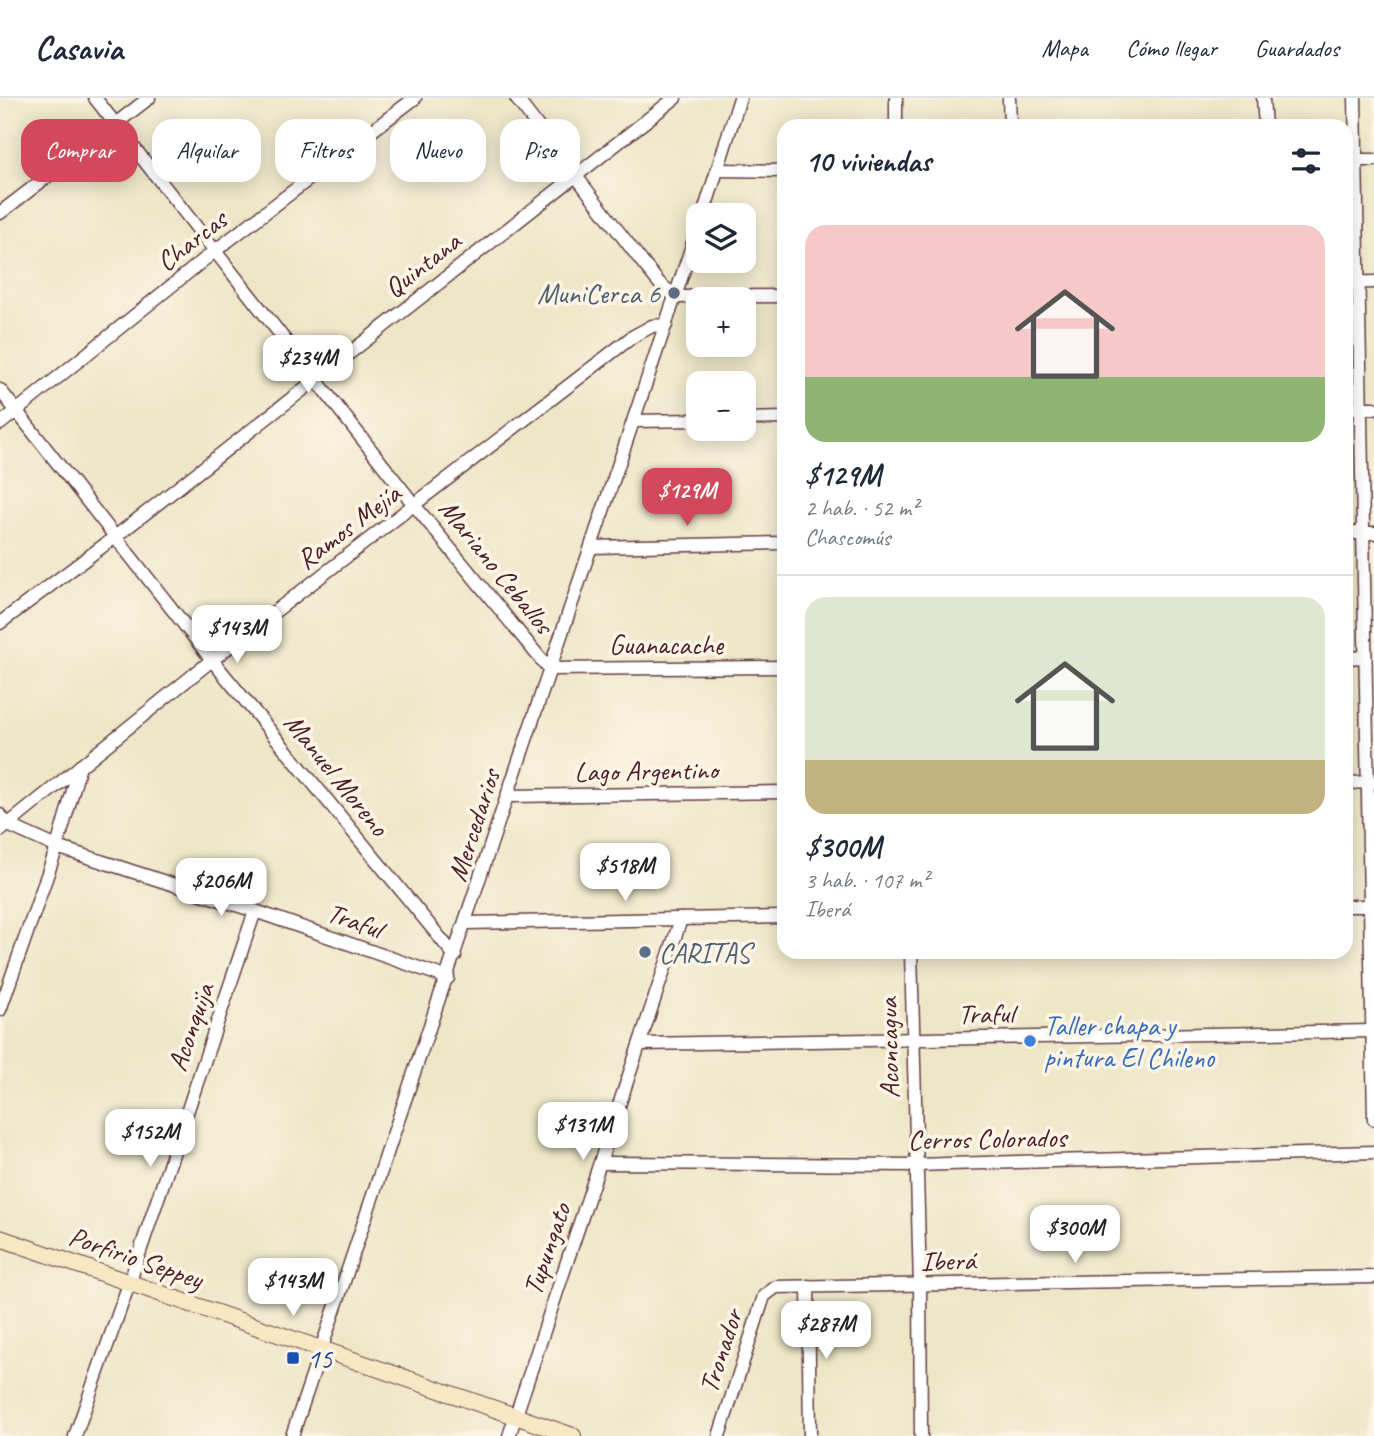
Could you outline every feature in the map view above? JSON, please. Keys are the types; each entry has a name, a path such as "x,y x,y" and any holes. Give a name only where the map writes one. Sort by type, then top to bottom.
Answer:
{"main road":[{"name":"Porfirio Seppey","path":"0,1238 573,1436"}],"street":[{"name":"Mariano Ceballos","path":"95,98 112,119"},
{"path":"122,119 149,98"},
{"name":"Charcas","path":"0,424 216,250 415,98"},
{"path":"516,98 533,119"},
{"name":"Quintana","path":"580,173 676,98"},
{"path":"707,203 740,98"},
{"path":"896,98 896,119"},
{"path":"1009,98 1010,119"},
{"path":"1263,98 1264,119"},
{"path":"1353,252 1355,98"},
{"name":"Mariano Ceballos","path":"138,152 415,506 549,669"},
{"path":"1356,160 1374,160"},
{"path":"717,170 777,171"},
{"path":"580,179 660,284 676,297 777,296"},
{"path":"0,213 40,182"},
{"name":"Quintana","path":"0,623 115,537 568,182"},
{"name":"Mercedarios","path":"292,1436 467,923 549,669 686,266"},
{"path":"1353,283 1374,282"},
{"path":"1353,299 1369,533 1365,657 1371,782 1374,1119"},
{"name":"Ramos Mejía","path":"3,824 632,337 652,326 667,325"},
{"name":"Manuel Moreno","path":"0,390 212,660 455,956"},
{"path":"1353,408 1374,408"},
{"path":"756,419 777,418"},
{"path":"634,421 686,420"},
{"path":"591,547 777,543"},
{"path":"1353,658 1365,657"},
{"name":"Guanacache","path":"549,669 777,667"},
{"path":"0,1010 57,847 80,766"},
{"path":"1353,783 1371,782"},
{"name":"Lago Argentino","path":"509,796 777,792"},
{"name":"Traful","path":"3,824 57,847 447,978"},
{"path":"1353,906 1372,906"},
{"name":"Aconquija","path":"75,1436 254,911"},
{"path":"467,923 777,917"},
{"name":"Tupungato","path":"509,1436 681,919"},
{"name":"Aconcagua","path":"911,959 921,1436"},
{"name":"Traful","path":"641,1044 1373,1031"},
{"name":"Cerros Colorados","path":"601,1163 915,1165 1374,1152"},
{"name":"Iberá","path":"776,1287 1374,1277"},
{"path":"808,1286 810,1436"},
{"name":"Tronador","path":"719,1436 764,1296 776,1287"}],"place":[{"name":"MuniCerca 6","path":"674,293"},
{"name":"CARITAS","path":"645,952"},
{"name":"Taller chapa y pintura El Chileno","path":"1030,1041"},
{"name":"15","path":"293,1358"}]}
